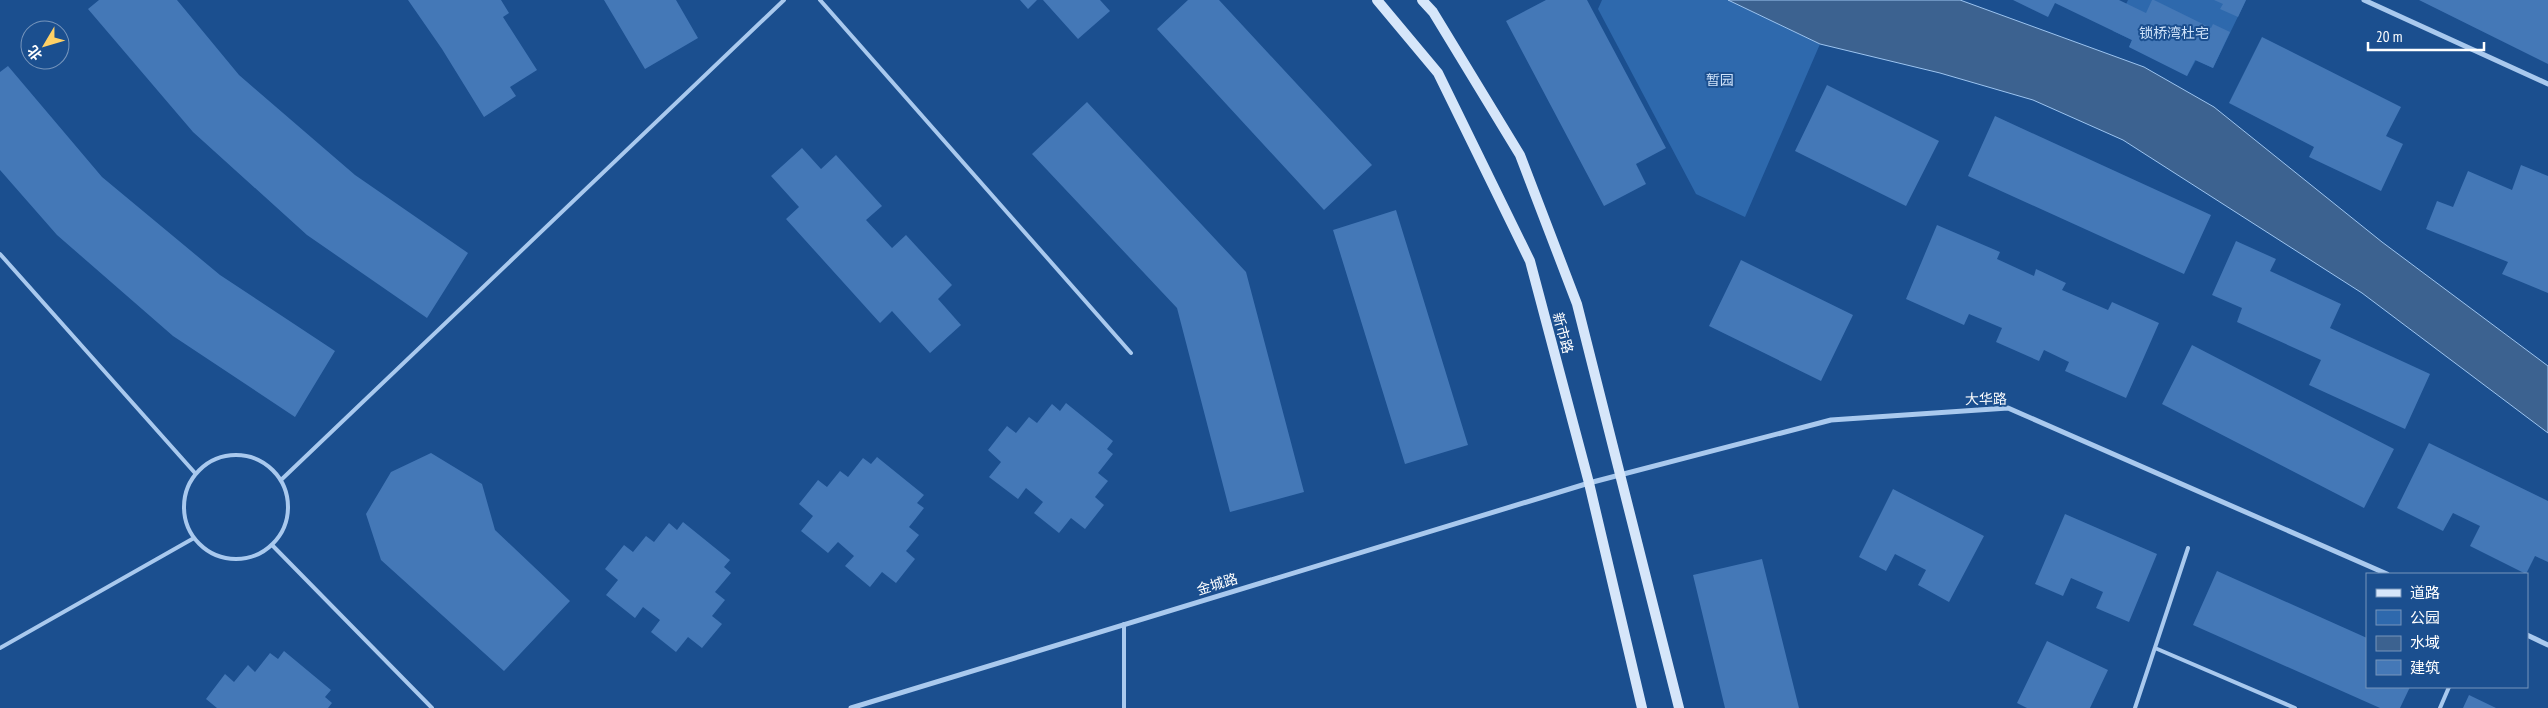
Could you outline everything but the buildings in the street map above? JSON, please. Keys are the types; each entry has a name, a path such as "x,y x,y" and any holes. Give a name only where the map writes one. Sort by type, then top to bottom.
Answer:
{"street":[{"name":"新市路","path":"1377,0 1438,73 1530,261 1589,483 1642,708"},
{"name":"新市路","path":"1422,0 1432,12 1520,155 1577,304 1679,708"},
{"path":"2364,0 2548,84"},
{"name":"大华路","path":"1589,483 1832,420 2008,408 2386,573"},
{"name":"金城路","path":"852,708 1589,483"},
{"path":"2528,635 2548,645"}],"lane":[{"path":"281,480 784,0"},
{"path":"820,0 1131,353"},
{"path":"0,254 195,473"},
{"path":"240,454 263,463 281,480 287,497 288,514 283,531 272,545 257,555 240,559 222,558 206,550 194,538 186,522 183,504 187,487 195,473 208,462 224,455 240,454"},
{"path":"0,648 194,538"},
{"path":"272,545 432,708"},
{"path":"2135,708 2188,548"},
{"path":"1124,624 1124,708"},
{"path":"2155,648 2295,708"},
{"path":"2440,708 2449,688"}],"green space":[{"name":"暂园","path":"1602,0 1728,0 1820,44 1745,217 1696,194 1598,9"},
{"name":"锁桥湾杜宅","path":"2128,0 2246,0 2213,68 2196,60 2187,76 2129,47 2132,40 2113,31"}],"water":[{"path":"1728,0 1960,0 2144,67 2214,107 2382,242 2548,366 2548,433 2362,293 2123,140 2033,100 1940,73 1820,44"}]}
